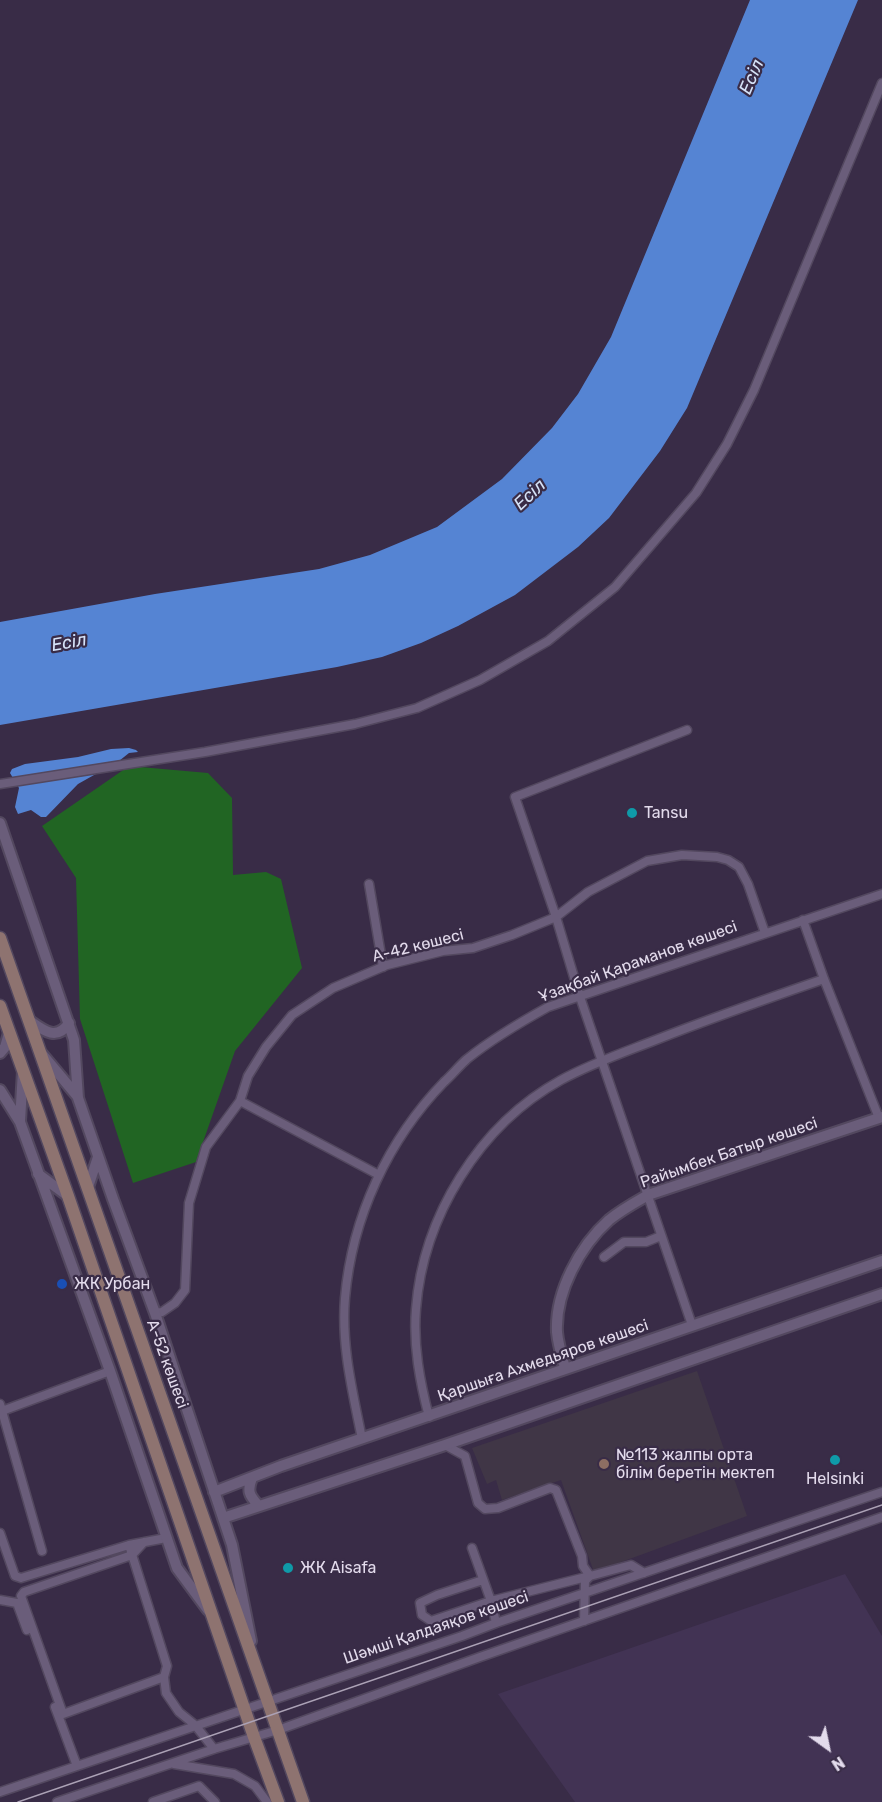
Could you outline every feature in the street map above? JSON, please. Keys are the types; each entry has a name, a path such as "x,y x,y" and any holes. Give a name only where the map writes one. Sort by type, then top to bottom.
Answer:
{"main road":[{"name":"А-52 көшесі","path":"0,938 303,1802"},
{"path":"0,1006 278,1802"}],"street":[{"path":"0,784 205,752 355,724 417,708 480,680 548,641 615,587 696,493 727,444 754,390 882,83"},
{"path":"687,730 515,797 556,917 580,997 692,1325"},
{"path":"0,823 74,1040 78,1098 154,1313 232,1545 258,1669"},
{"name":"А-42 көшесі","path":"154,1313 162,1312 175,1303 185,1290 189,1203 206,1147 240,1101 248,1076 266,1047 292,1015 333,988 383,967 443,951 474,948 556,917 588,892 647,861 682,855 717,857 728,860 738,867 748,884 765,933"},
{"path":"369,884 383,967"},
{"name":"Ұзақбай Қараманов көшесі","path":"362,1439 350,1380 346,1342 345,1299 354,1242 379,1174 393,1149 427,1100 465,1061 508,1030 548,1007 882,894"},
{"path":"803,920 824,979 881,1117"},
{"path":"429,1417 420,1384 415,1341 421,1273 443,1205 489,1138 517,1110 560,1081 602,1061 707,1020 824,979"},
{"path":"30,1022 47,1033 56,1034 64,1030 69,1023"},
{"path":"0,1053 5,1047 9,1033"},
{"path":"41,1052 78,1098"},
{"path":"20,1122 23,1068"},
{"path":"0,1090 20,1122 110,1371 177,1568 214,1618"},
{"path":"240,1101 379,1174"},
{"name":"Райымбек Батыр көшесі","path":"565,1368 557,1331 559,1308 567,1282 590,1241 608,1221 624,1208 648,1195 881,1117"},
{"path":"88,1187 98,1157"},
{"path":"38,1173 68,1196"},
{"path":"604,1257 624,1242 646,1242 661,1236"},
{"name":"Қаршыға Ахмедьяров көшесі","path":"214,1492 281,1466 882,1261"},
{"path":"223,1518 445,1445 882,1294"},
{"path":"42,1551 1,1409 110,1371"},
{"path":"445,1445 465,1456 478,1503 485,1509 498,1508 550,1488 556,1490 582,1556 583,1566 590,1576"},
{"path":"252,1478 248,1489 250,1496 258,1505"},
{"name":"Шәмші Қалдаяқов көшесі","path":"0,1792 882,1491"},
{"path":"57,1802 83,1798 171,1763 278,1730 584,1620 882,1517"},
{"path":"0,1533 15,1576 21,1578 129,1545 166,1538"},
{"path":"144,1542 132,1555 24,1592 21,1596 63,1714 164,1677"},
{"path":"129,1545 167,1666 164,1677 166,1693 179,1712 195,1725 214,1749"},
{"path":"472,1548 491,1601 496,1623"},
{"path":"483,1580 436,1595 420,1603 422,1615 431,1621 491,1601 631,1565 644,1573"},
{"path":"584,1620 585,1581 590,1576"},
{"path":"0,1600 17,1603 77,1766"},
{"path":"171,1763 234,1774 255,1786 267,1802"},
{"path":"153,1802 199,1786 215,1802"}],"shaded area":[{"name":"№113 жалпы орта білім беретін мектеп","path":"697,1371 747,1516 594,1572 561,1480 502,1500 496,1480 487,1484 472,1448"},
{"path":"845,1574 882,1636 882,1802 575,1802 498,1694"}],"green space":[{"path":"129,766 208,773 232,798 233,875 266,872 281,879 302,968 235,1051 196,1162 133,1183 80,1019 76,878 42,826"}],"water":[{"name":"Есіл","path":"750,0 858,0 687,408 660,451 609,518 578,547 515,595 458,626 382,657 337,667 0,725 0,622 155,594 319,569 370,555 437,527 502,479 552,428 578,394 611,337"},
{"path":"129,748 138,752 129,753 78,784 46,817 41,817 31,810 18,814 15,807 19,788 10,773 12,769 25,764"}],"tram line":[{"path":"18,1802 882,1505"}],"place":[{"name":"Tansu","path":"632,813"},
{"name":"ЖК Урбан","path":"62,1284"},
{"name":"Helsinki","path":"835,1460"},
{"name":"№113 жалпы орта білім беретін мектеп","path":"604,1464"},
{"name":"ЖК Aisafa","path":"288,1568"}]}
